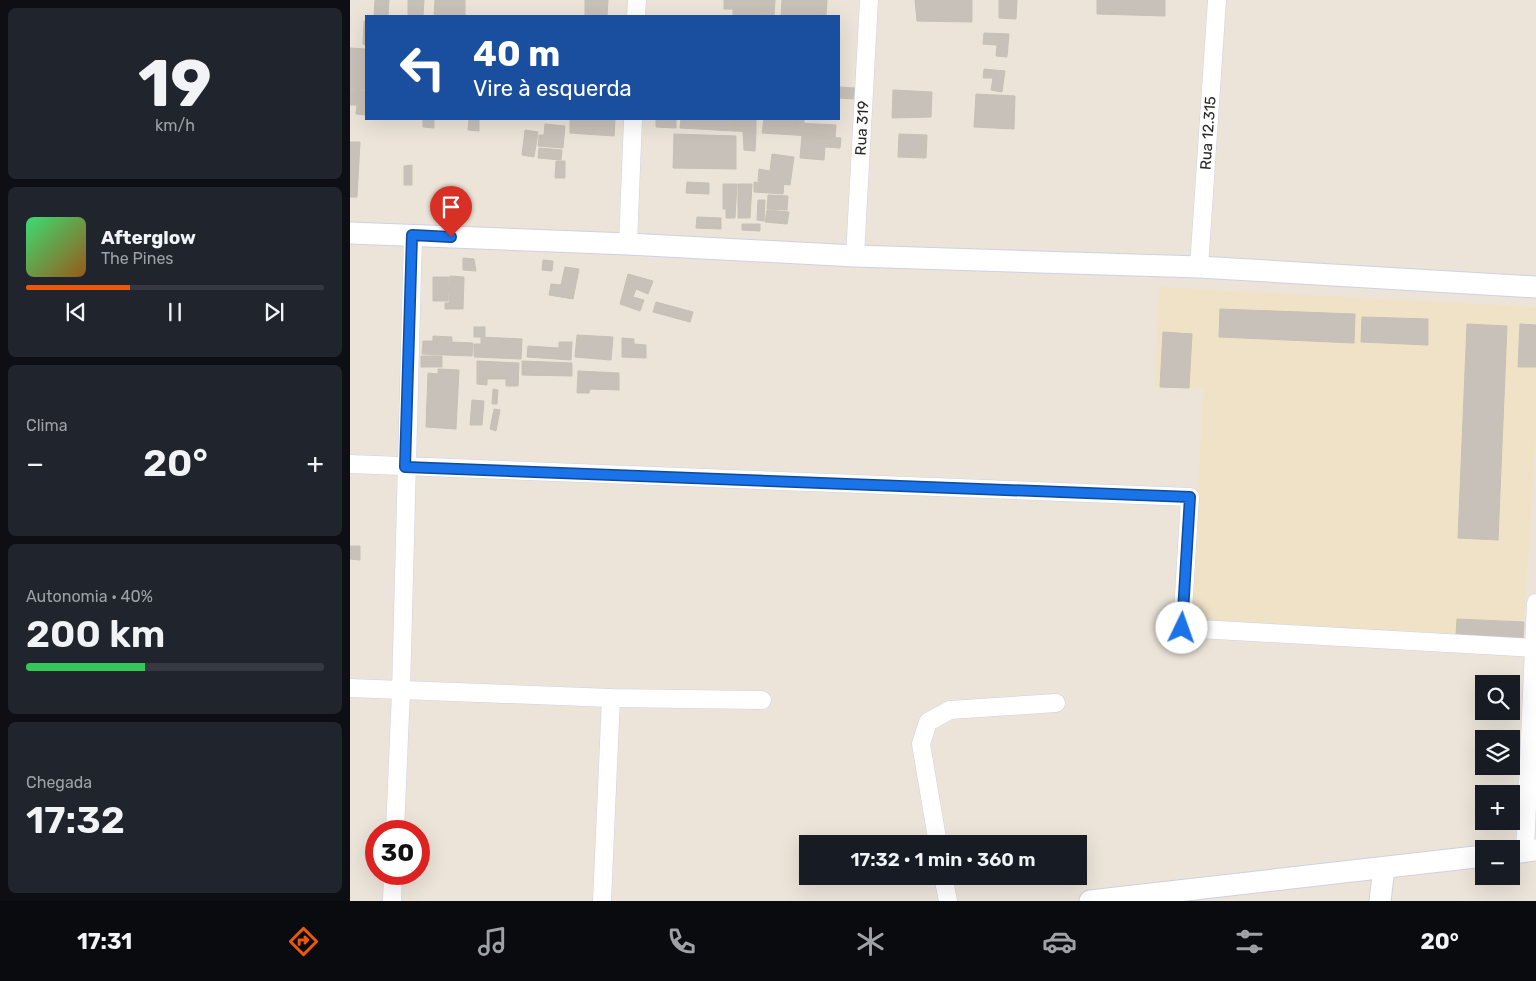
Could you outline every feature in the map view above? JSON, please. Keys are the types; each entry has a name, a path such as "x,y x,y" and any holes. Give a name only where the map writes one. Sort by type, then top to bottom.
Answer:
{"street":[{"path":"636,0 636,15"},
{"name":"Rua 319","path":"855,256 869,0"},
{"name":"Rua 12.315","path":"1199,267 1217,0"},
{"path":"628,244 632,120"},
{"path":"350,233 628,244 855,256 1199,267 1536,287"},
{"path":"395,820 401,691 412,235"},
{"path":"350,464 1190,497 1182,628 1534,648"},
{"path":"1524,851 1536,604"},
{"path":"350,688 611,698 762,700"},
{"path":"602,901 611,698"},
{"path":"936,835 921,744 928,722 950,710 1056,703"},
{"path":"1090,901 1475,857"},
{"path":"1380,901 1384,868"},
{"path":"392,901 393,885"},
{"path":"945,885 948,901"}],"shaded area":[{"path":"1159,287 1536,307 1536,433 1523,639 1192,622 1203,389 1155,386"}],"building":[{"path":"375,0 389,0 388,15 374,15"},
{"path":"408,0 424,0 423,15 408,15"},
{"path":"435,0 465,0 465,15 434,15"},
{"path":"585,0 608,0 607,15 585,15"},
{"path":"724,0 762,0 763,15 733,15 733,9 724,9"},
{"path":"762,0 775,0 774,15 763,15"},
{"path":"782,0 827,0 826,15 781,15"},
{"path":"915,0 972,0 972,22 917,21"},
{"path":"999,0 1017,0 1016,19 999,18"},
{"path":"1097,0 1165,0 1165,16 1097,14"},
{"path":"364,21 365,21 365,45 363,44"},
{"path":"984,33 1009,34 1007,57 996,56 997,45 983,44"},
{"path":"350,48 365,49 365,90 350,89"},
{"path":"984,69 1005,71 1002,92 991,90 993,78 983,78"},
{"path":"840,87 855,88 855,99 840,98"},
{"path":"350,90 365,91 365,115 356,114 357,105 350,105"},
{"path":"893,90 932,92 931,117 892,118"},
{"path":"976,94 1015,96 1014,129 974,127"},
{"path":"423,120 434,120 434,128 423,127"},
{"path":"469,120 479,120 479,131 468,130"},
{"path":"570,120 615,120 614,136 570,133"},
{"path":"656,120 676,120 676,128 656,127"},
{"path":"681,120 735,120 734,131 680,128"},
{"path":"735,120 756,120 756,132 734,131"},
{"path":"764,120 804,120 804,123 795,123 795,135 762,133"},
{"path":"795,123 836,125 835,137 795,135"},
{"path":"545,124 565,126 563,148 538,146 539,135 544,135"},
{"path":"525,130 538,132 534,157 522,155"},
{"path":"743,131 756,132 755,151 744,150"},
{"path":"674,134 736,136 736,169 673,168"},
{"path":"899,134 927,135 926,158 898,157"},
{"path":"802,135 841,138 840,148 825,147 824,160 800,158"},
{"path":"350,142 360,142 357,197 350,197"},
{"path":"539,148 562,150 561,160 538,158"},
{"path":"772,154 794,157 790,185 758,181 759,169 770,171"},
{"path":"556,161 565,161 565,178 555,178"},
{"path":"412,165 412,185 404,185 404,166"},
{"path":"687,182 709,183 709,194 686,193"},
{"path":"754,182 784,184 783,194 754,192"},
{"path":"723,184 737,184 735,218 726,218 726,209 723,209"},
{"path":"738,184 752,184 750,218 738,218"},
{"path":"768,195 788,196 787,210 767,209"},
{"path":"758,200 765,200 764,221 757,220"},
{"path":"767,210 789,212 787,224 765,222"},
{"path":"697,217 721,218 721,229 696,228"},
{"path":"742,224 760,224 760,231 742,230"},
{"path":"463,258 474,259 476,271 463,270"},
{"path":"543,260 553,261 552,271 542,270"},
{"path":"565,267 579,269 573,299 549,295 551,284 561,285"},
{"path":"628,274 653,281 648,294 636,289 633,297 644,300 640,311 620,304"},
{"path":"450,276 464,277 463,309 445,309 445,303 449,303"},
{"path":"433,277 449,277 448,301 433,301"},
{"path":"656,302 693,312 690,322 653,312"},
{"path":"1220,309 1355,314 1354,343 1219,337"},
{"path":"1362,317 1428,319 1428,345 1361,342"},
{"path":"1467,324 1507,326 1498,540 1458,538"},
{"path":"1520,324 1536,325 1536,367 1518,367"},
{"path":"474,327 485,327 485,337 474,337"},
{"path":"1163,332 1192,334 1189,388 1160,387"},
{"path":"577,335 613,337 611,360 575,357"},
{"path":"433,336 452,337 452,342 473,343 472,356 422,354 423,341 433,341"},
{"path":"481,337 522,339 521,359 474,357 474,344 481,344"},
{"path":"622,338 634,339 634,344 646,345 646,358 622,357"},
{"path":"559,342 572,342 571,360 527,357 528,346 559,348"},
{"path":"421,356 442,356 442,367 421,367"},
{"path":"477,361 519,363 518,386 506,386 506,379 487,379 487,385 477,384"},
{"path":"522,361 572,363 572,376 522,375"},
{"path":"438,369 459,370 456,429 426,427 428,373 438,374"},
{"path":"578,371 619,373 619,390 590,389 589,393 577,393"},
{"path":"493,389 498,390 497,404 492,404"},
{"path":"472,400 484,401 482,425 470,425"},
{"path":"494,409 500,410 496,431 490,429"},
{"path":"350,546 360,546 360,560 350,559"},
{"path":"1457,619 1524,622 1523,639 1456,635"}],"route":[{"path":"451,237 412,235 405,467 1190,497 1182,628"}]}
